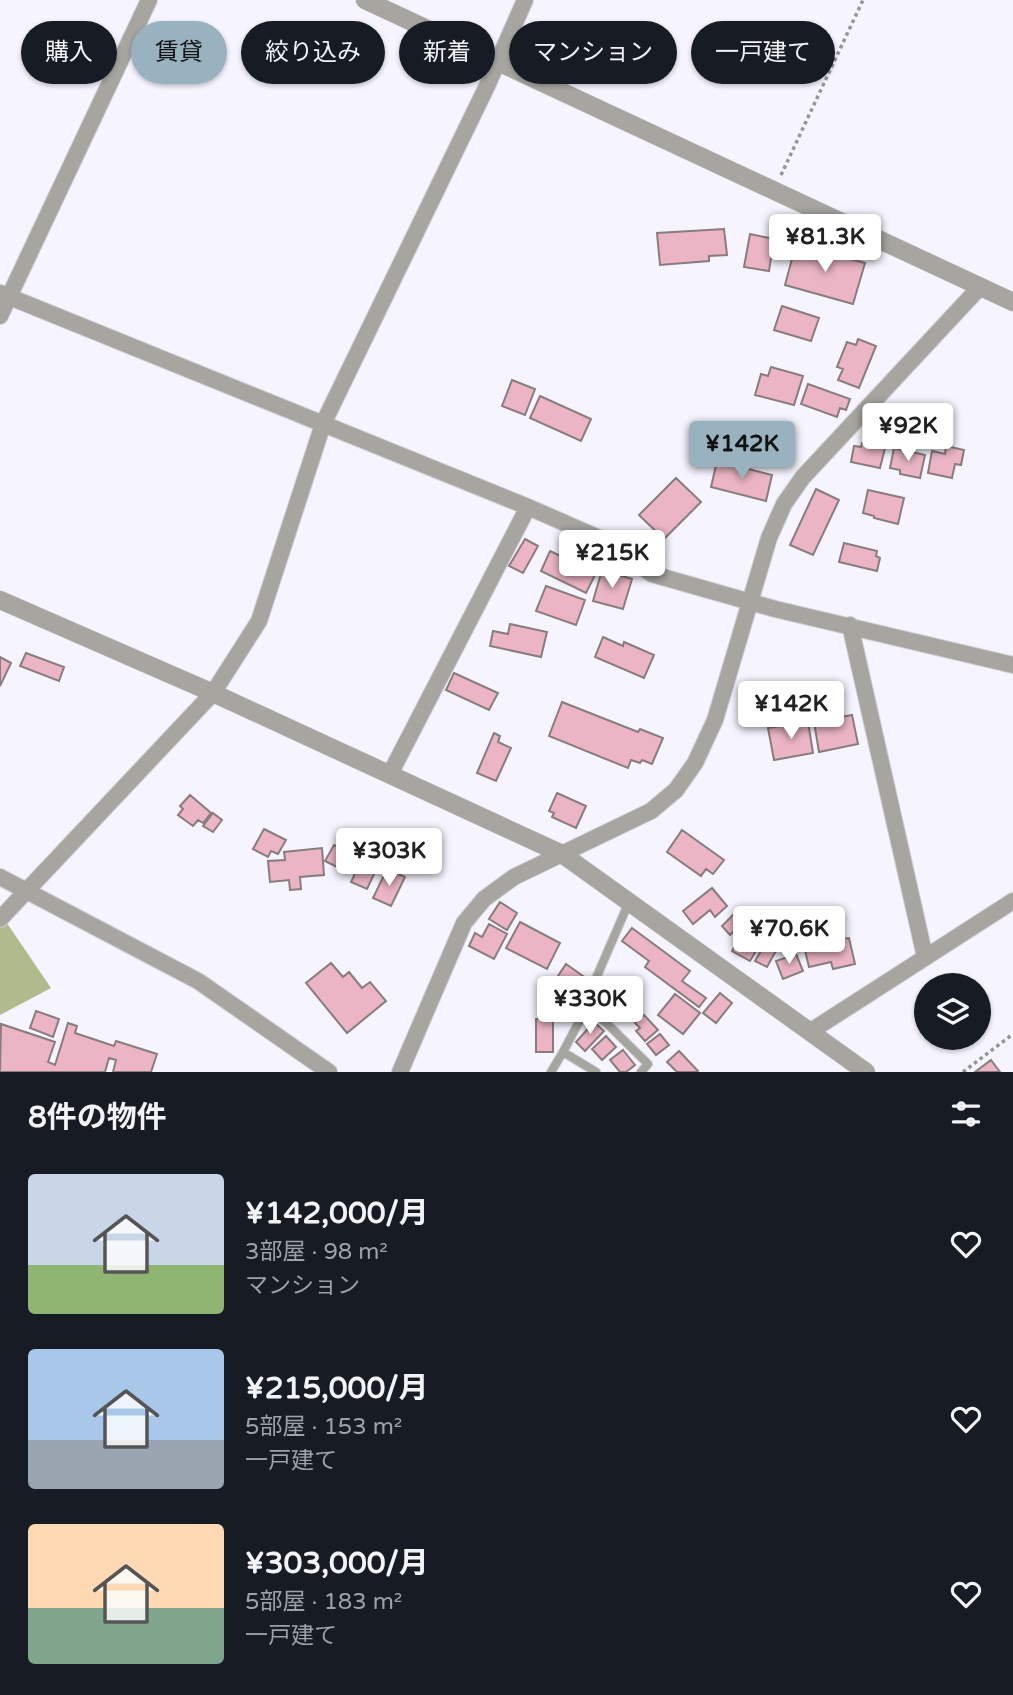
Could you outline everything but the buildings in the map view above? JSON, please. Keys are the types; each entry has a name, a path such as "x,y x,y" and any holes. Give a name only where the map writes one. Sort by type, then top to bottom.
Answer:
{"street":[{"path":"0,316 4,295 149,0"},
{"path":"365,0 1013,302"},
{"path":"0,919 213,694 259,621 323,424 525,0"},
{"path":"400,1072 464,923 484,899 514,877 650,811 676,790 695,763 715,720 769,538 784,504 803,477 979,287"},
{"path":"4,295 528,507 599,538 652,574 750,602 1013,665"},
{"path":"390,774 528,507"},
{"path":"0,600 562,854 866,1072"},
{"path":"850,625 925,957"},
{"path":"0,877 198,981 329,1072"},
{"path":"811,1031 1013,901"}],"lane":[{"path":"629,902 587,999 588,1005 648,1064 641,1072"},
{"path":"551,1072 588,1005"},
{"path":"563,1052 596,1072"}],"path":[{"path":"774,189 863,0"},
{"path":"963,1072 1013,1034"}],"green space":[{"path":"0,913 51,988 0,1015"}]}
